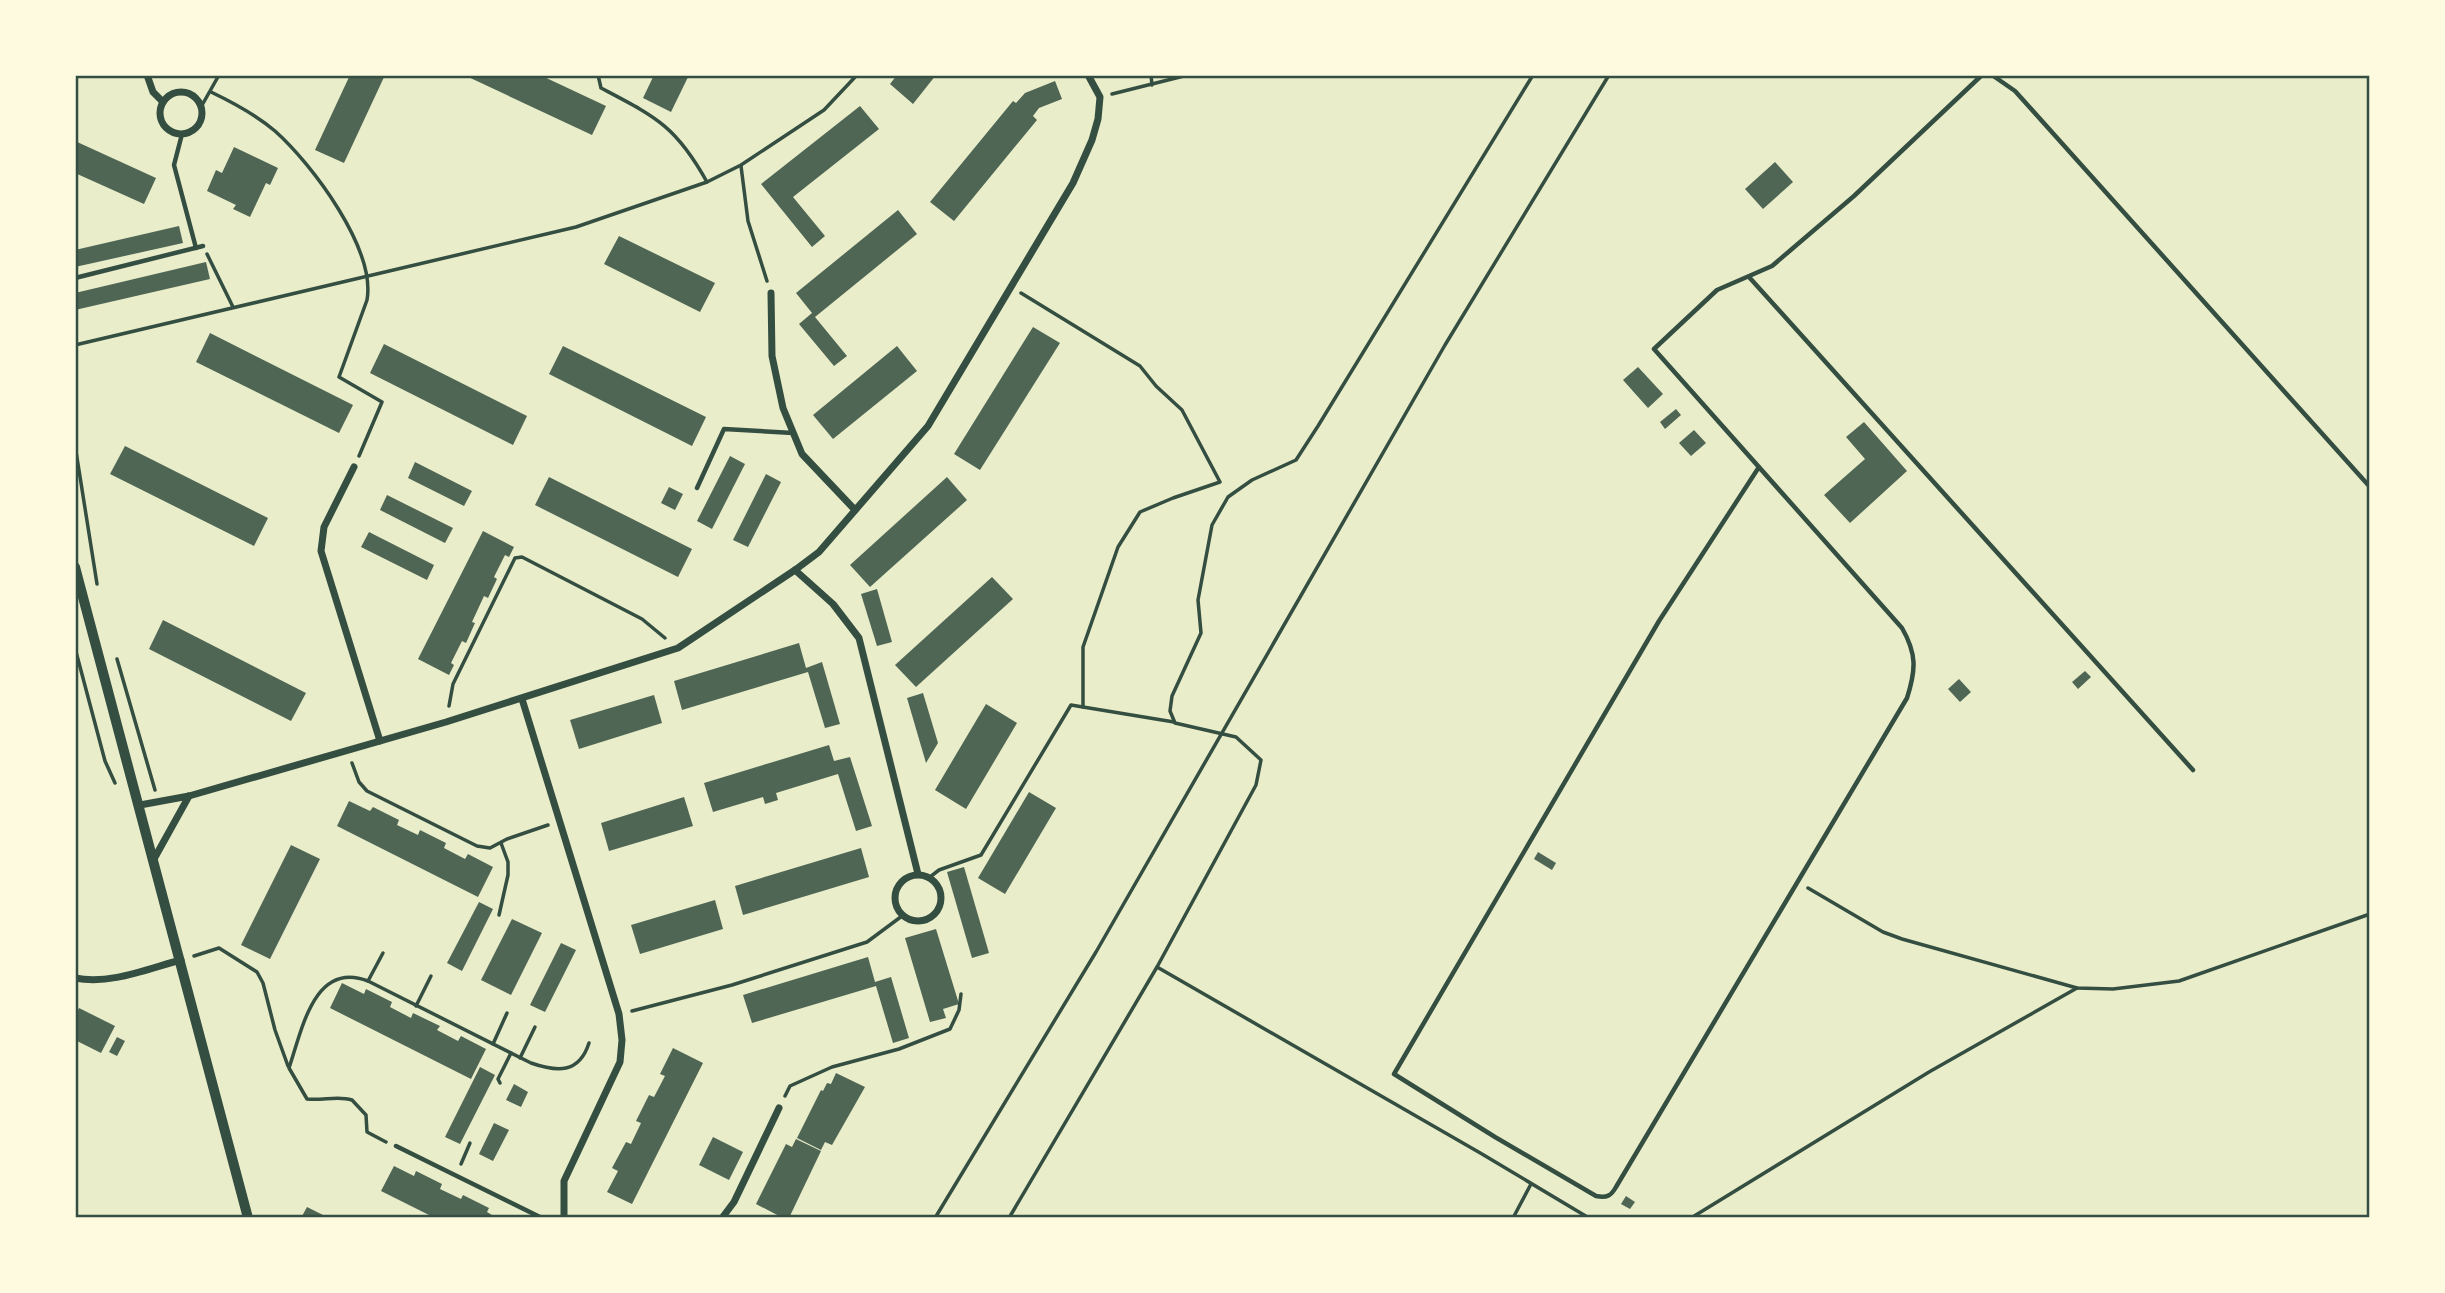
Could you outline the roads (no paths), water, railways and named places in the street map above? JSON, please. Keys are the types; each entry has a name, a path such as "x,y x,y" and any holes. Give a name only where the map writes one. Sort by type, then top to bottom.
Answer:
{"street":[{"path":"147,75 153,92 163,102"},
{"path":"140,805 189,796 446,722 678,648 819,552 928,426 1073,183 1092,140 1100,97 1088,75"},
{"path":"179,93 196,99 201,107 202,117 198,125 191,132 182,134 165,128 160,110 163,102 170,95 179,93"},
{"path":"771,293 772,356 783,408 802,454 855,510"},
{"path":"354,467 324,527 321,551 380,741"},
{"path":"75,567 79,602 140,805 248,1218"},
{"path":"795,570 833,604 859,638 918,874"},
{"path":"522,699 619,1014 622,1040 620,1062 564,1181 564,1218"},
{"path":"154,859 189,796"},
{"path":"918,874 929,877 941,893 940,907 936,913 916,922 902,916 895,902 895,894 903,880 918,874"},
{"path":"75,978 110,978 181,960"},
{"path":"722,1218 734,1202 779,1108"}],"lane":[{"path":"1759,467 1659,621 1394,1074 1555,1173 1596,1196 1605,1198 1612,1194 1908,698 1914,663 1912,645 1902,628 1759,467 1654,349 1717,290 1772,267 1854,196 1982,75"},
{"path":"1992,75 2015,91 2370,486"},
{"path":"182,134 174,165 196,248"},
{"path":"75,278 203,246"},
{"path":"1749,277 2193,771"},
{"path":"696,488 724,429 793,433"},
{"path":"396,1146 542,1218"}]}
